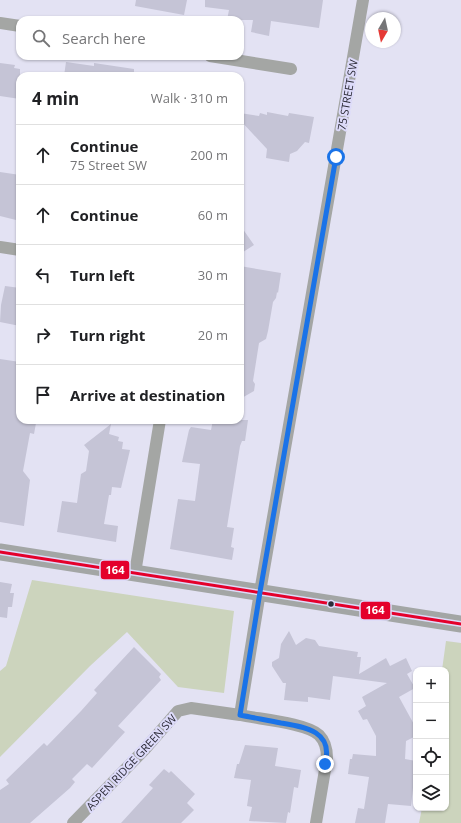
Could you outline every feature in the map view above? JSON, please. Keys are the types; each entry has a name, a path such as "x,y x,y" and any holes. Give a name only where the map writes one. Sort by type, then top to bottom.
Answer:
{"street":[{"name":"75 STREET SW","path":"240,715 363,0"},
{"path":"0,23 16,25"},
{"path":"235,60 291,69"},
{"path":"0,247 16,249"},
{"path":"135,574 159,424"},
{"path":"0,552 461,624"},
{"name":"ASPEN RIDGE GREEN SW","path":"73,823 145,749 178,711 192,708 240,715 308,728 319,735 323,740 327,758 316,823"}],"green space":[{"path":"32,580 234,611 224,693 178,687 127,632 90,666 0,757 0,671 6,666"},
{"path":"446,641 461,643 461,823 419,823 421,811 449,811 449,667 442,667"}],"building":[{"path":"136,0 187,0 184,15 135,6"},
{"path":"205,0 323,0 319,28 271,21 269,36 251,32 253,20 244,20 244,16 228,16 229,10 205,7"},
{"path":"66,62 94,66 94,63 134,69 134,72 65,72"},
{"path":"0,63 15,65 14,68 20,69 20,72 16,72 16,98 0,96"},
{"path":"267,112 288,116 289,113 314,117 309,143 305,142 297,151 290,154 289,162 266,158 267,149 244,124 244,114 259,116 260,113 267,115"},
{"path":"0,172 16,174 16,220 0,216"},
{"path":"244,231 254,245 244,251"},
{"path":"244,267 281,273 278,293 277,292 276,298 273,302 266,339 259,343 253,381 255,384 254,391 244,397"},
{"path":"5,286 16,287 16,325 0,322 1,305"},
{"path":"0,359 16,361 16,424 36,424 34,434 30,433 23,471 30,480 24,526 0,522"},
{"path":"244,420 248,420 245,441 242,441 240,446 227,527 234,528 231,547 234,548 232,560 170,549 178,499 195,501 200,464 182,462 189,430 191,427 211,430 212,424 244,424"},
{"path":"111,424 109,434 119,437 118,441 123,442 122,449 130,450 121,488 112,487 111,495 109,495 104,524 118,526 116,542 57,532 62,501 77,503 81,474 86,471 89,451 84,445"},
{"path":"0,582 12,584 10,593 14,593 12,607 8,607 7,618 0,617"},
{"path":"289,631 296,645 306,638 315,640 319,646 358,652 357,657 361,657 359,674 386,658 390,666 406,658 412,671 407,674 413,684 413,689 399,697 413,723 413,738 406,741 405,759 413,760 413,788 411,806 388,804 385,823 355,823 358,808 364,809 369,777 348,774 350,759 352,759 353,754 376,756 376,736 367,719 363,720 358,711 366,706 362,697 387,683 333,676 330,700 308,697 308,702 284,700 286,683 283,683 272,666 272,662 279,658 281,644"},
{"path":"134,647 161,674 159,677 161,680 118,726 125,732 92,768 87,764 72,779 75,782 70,788 30,823 0,823 0,790 9,784 6,780 44,743 47,746 81,711 97,693 94,690"},
{"path":"245,745 278,748 275,766 301,770 298,788 294,787 290,813 288,812 286,823 249,821 252,807 247,806 251,780 234,778 237,764 239,764"},
{"path":"164,769 169,773 171,771 195,794 187,803 194,810 181,823 121,823 153,788 149,785"}],"transit line":[{"name":"164","path":"0,552 461,624"}],"route":[{"path":"325,764 327,752 325,745 323,740 314,731 302,726 240,715 336,157"}]}
